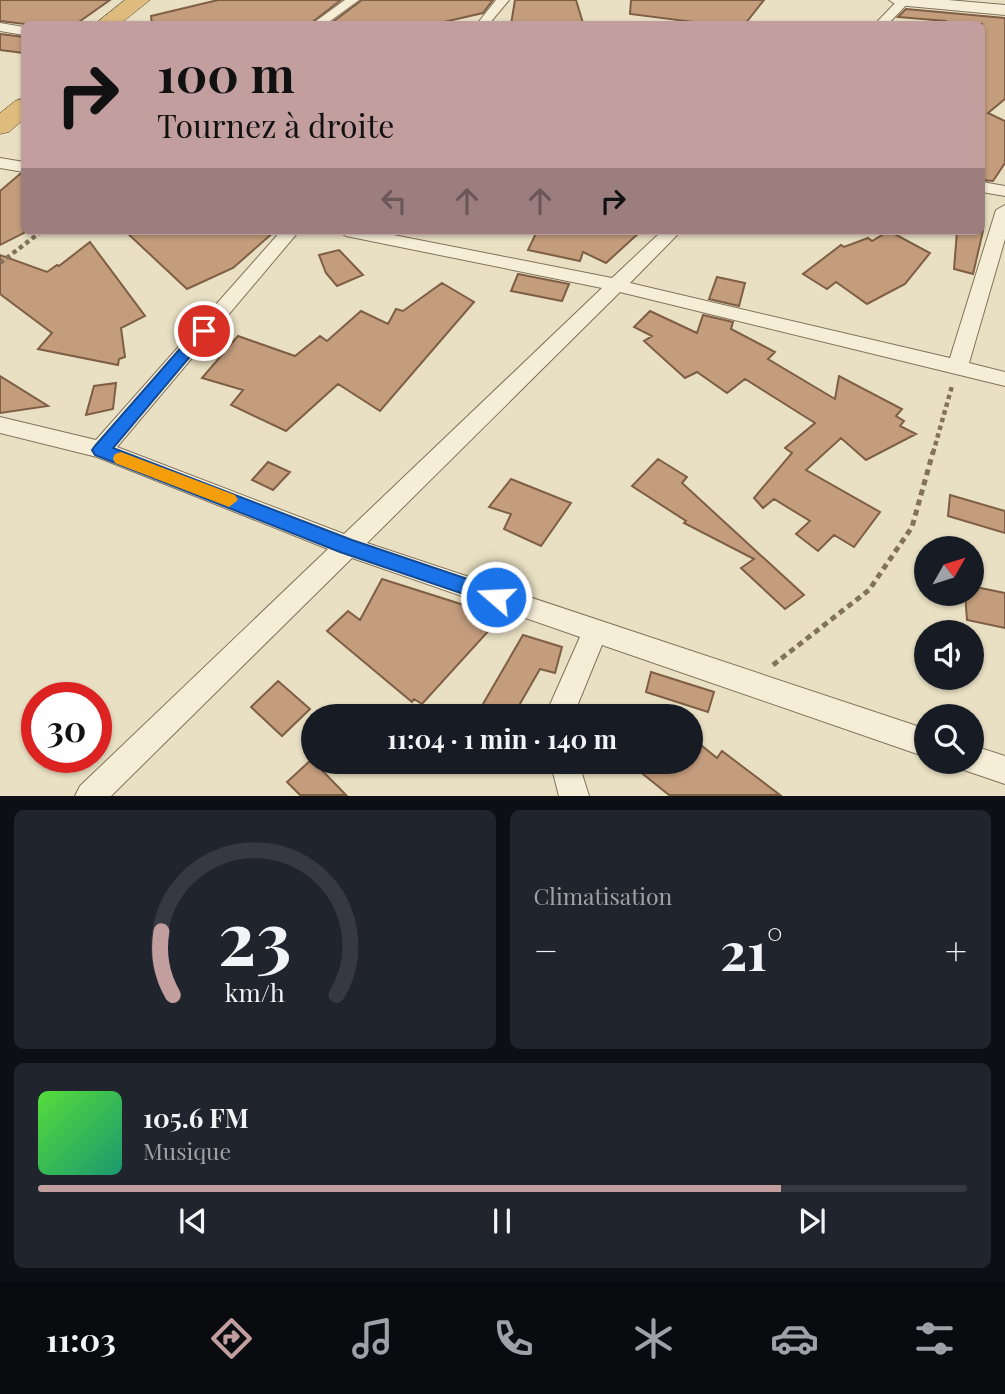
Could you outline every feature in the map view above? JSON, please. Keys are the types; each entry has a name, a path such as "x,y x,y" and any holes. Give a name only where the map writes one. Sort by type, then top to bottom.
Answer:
{"highway":[{"path":"110,21 139,0"},
{"path":"132,21 160,0"},
{"path":"0,106 21,89"},
{"path":"0,126 21,108"}],"street":[{"path":"322,21 353,0"},
{"path":"486,21 503,0"},
{"path":"897,0 1005,10"},
{"path":"884,21 905,0"},
{"path":"0,27 21,30"},
{"path":"0,163 21,166"},
{"path":"985,188 1005,191"},
{"path":"957,368 1005,210"},
{"path":"101,450 287,235"},
{"path":"366,235 615,285 1005,379"},
{"path":"90,796 668,235"},
{"path":"0,425 101,450 347,546 914,739"},
{"path":"564,704 595,631"},
{"path":"984,763 1005,770"},
{"path":"568,774 574,796"}],"path":[{"path":"0,263 37,235"},
{"path":"750,684 869,590 912,527 957,368"}],"building":[{"path":"0,0 110,0 80,21 21,21 21,24 0,21"},
{"path":"218,0 341,0 314,21 152,21 151,16"},
{"path":"362,0 493,0 483,13 448,21 334,21"},
{"path":"515,0 576,0 582,21 512,21"},
{"path":"631,0 764,0 747,21 685,21 630,14"},
{"path":"906,9 1005,18 1005,99 988,113 1005,121 1005,163 993,181 985,180 985,21 898,17"},
{"path":"0,34 21,37 21,53 0,50"},
{"path":"21,174 21,234 0,245 0,191"},
{"path":"129,235 270,235 233,268 187,289"},
{"path":"535,235 637,235 606,263 583,252 580,261 528,250"},
{"path":"882,235 896,235 930,253 905,284 867,304 836,282 827,289 803,274 841,245 844,247 868,238 872,241"},
{"path":"957,235 982,235 973,274 954,269"},
{"path":"90,242 145,316 121,328 125,357 119,359 118,365 38,349 52,333 0,294 0,255 47,272"},
{"path":"339,250 363,275 337,286 326,273 319,255"},
{"path":"518,274 569,284 562,301 511,291"},
{"path":"717,277 745,283 739,306 709,299"},
{"path":"442,283 474,302 380,411 338,384 286,431 231,405 243,390 202,378 238,336 295,356 320,336 327,341 361,311 388,324 396,309 403,311"},
{"path":"650,311 697,333 703,315 733,322 731,329 775,352 768,359 835,399 839,376 902,409 896,416 904,421 900,426 916,434 866,460 841,438 806,470 880,512 854,547 834,535 818,551 796,534 810,521 774,499 763,508 754,498 792,453 785,448 815,423 745,379 727,393 697,372 685,378 644,341 652,336 634,327"},
{"path":"0,376 48,406 0,413"},
{"path":"116,383 113,409 86,415 94,386"},
{"path":"658,459 687,477 682,483 804,595 785,609 741,568 754,559 684,523 686,521 632,486"},
{"path":"268,462 290,472 273,490 252,480"},
{"path":"511,479 571,503 541,546 504,529 511,514 489,507"},
{"path":"950,495 1005,511 1005,533 948,516"},
{"path":"382,579 489,613 485,623 493,626 422,704 414,699 412,702 327,631 348,611 360,620"},
{"path":"984,589 1005,593 1005,628 984,624 984,620 967,620 966,606 984,606"},
{"path":"523,635 562,647 555,673 540,669 520,704 483,704"},
{"path":"651,672 714,692 708,712 703,710 703,704 683,704 646,692"},
{"path":"278,681 304,704 301,704 301,718 282,736 251,707"},
{"path":"703,747 717,758 722,751 780,795 669,795 643,774 703,774"},
{"path":"301,769 301,774 326,774 346,795 300,795 287,782"}],"slow traffic":[{"path":"121,458 229,500"}],"route":[{"path":"204,331 101,450 347,546 496,597"}]}
